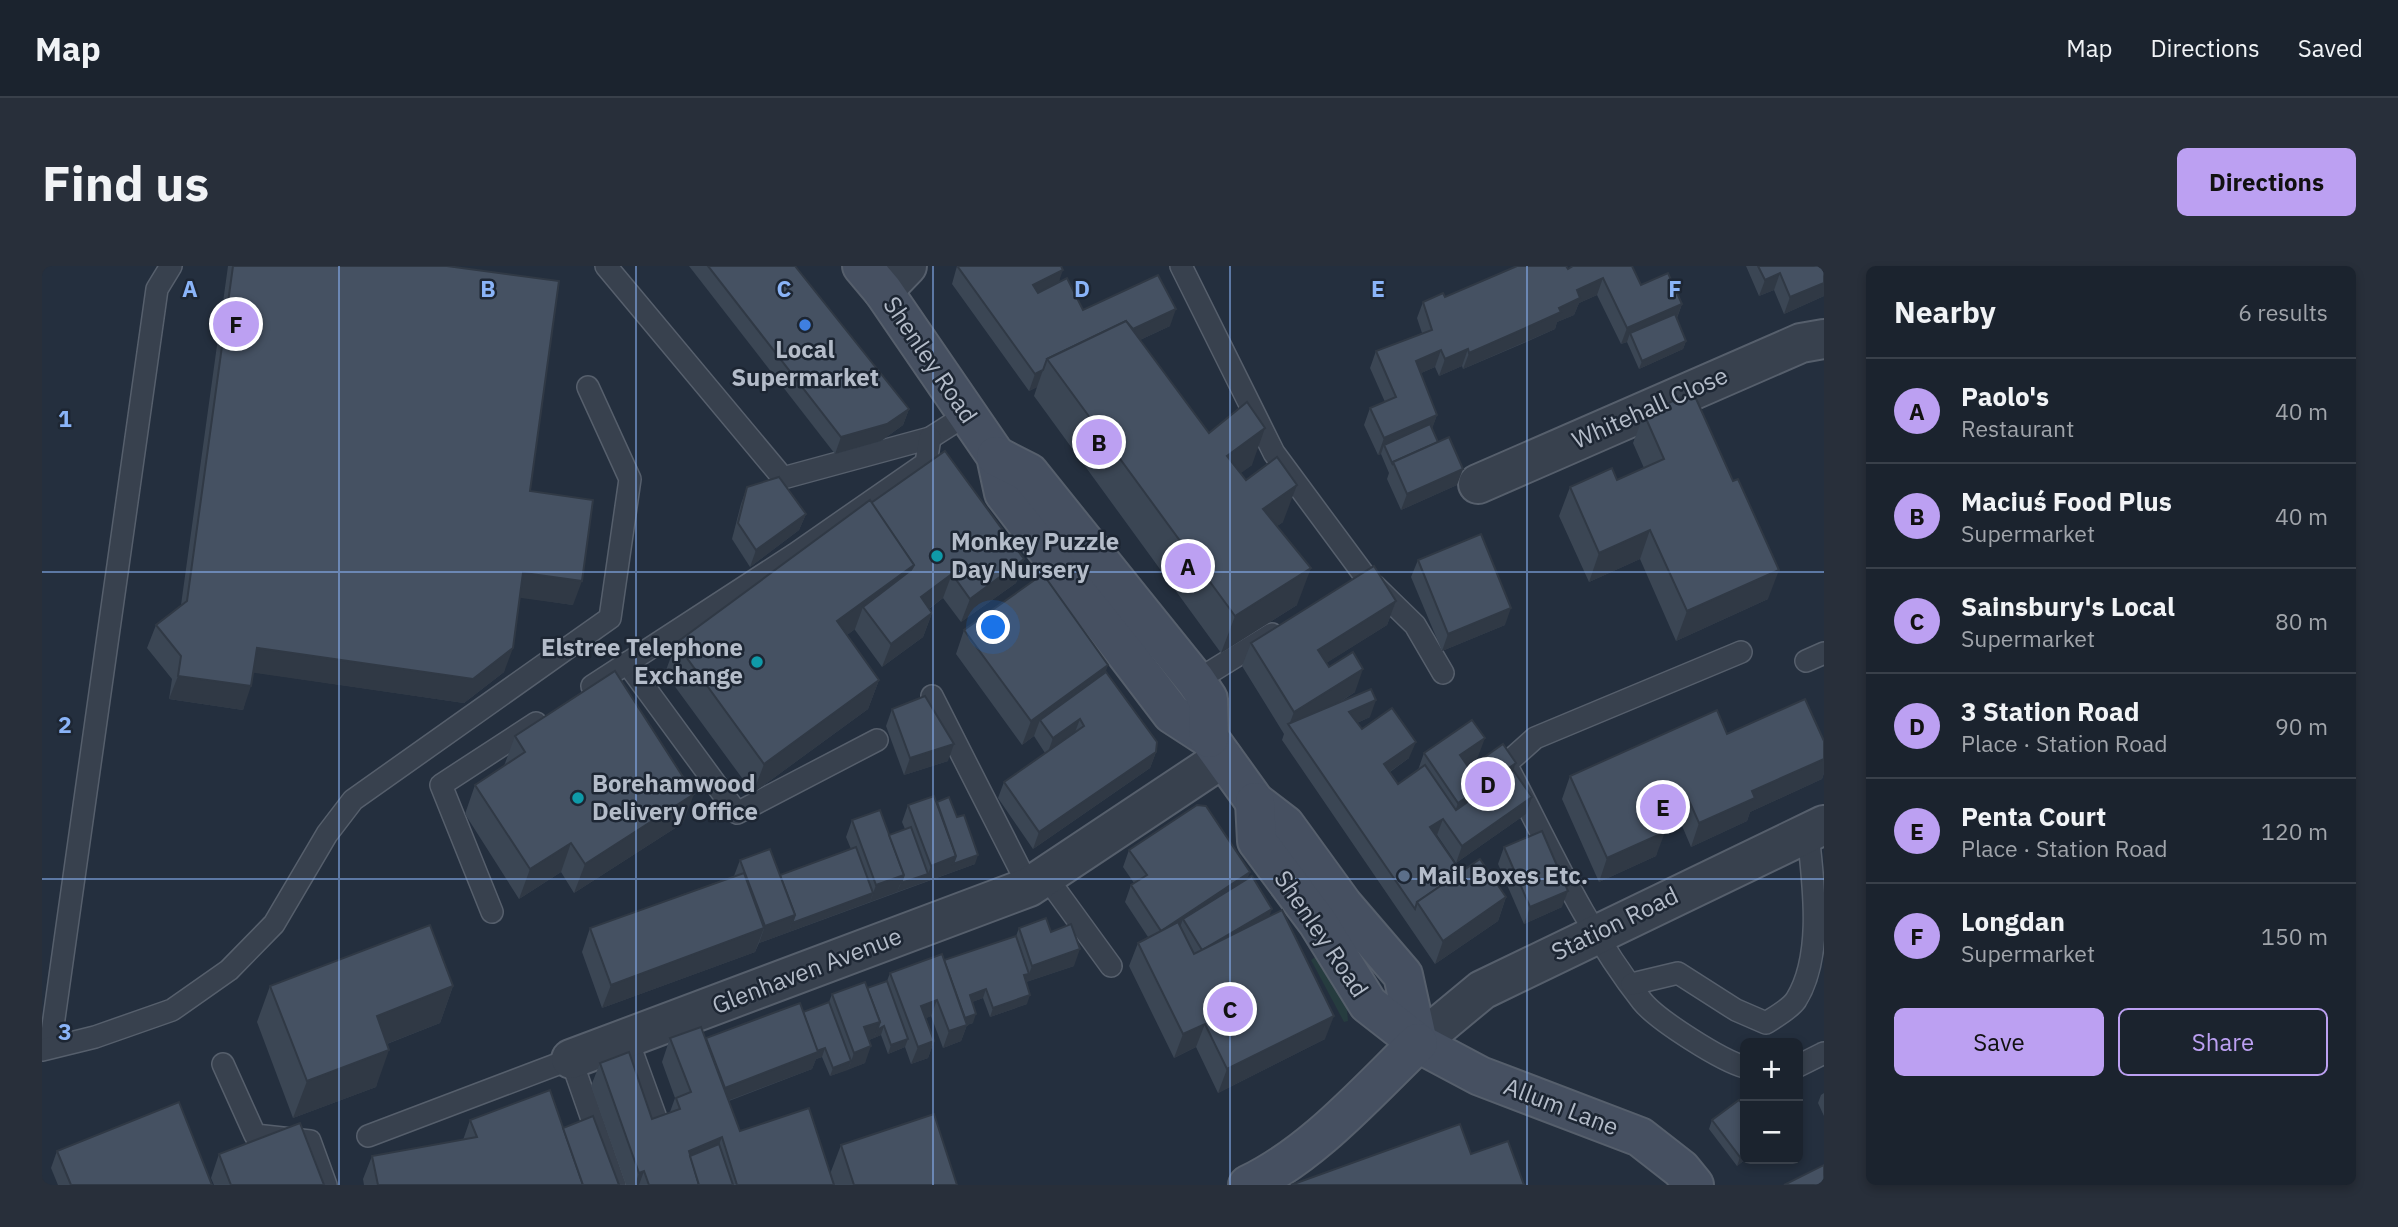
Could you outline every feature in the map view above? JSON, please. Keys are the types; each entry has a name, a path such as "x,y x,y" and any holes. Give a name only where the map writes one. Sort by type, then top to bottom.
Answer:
{"main road":[{"name":"Shenley Road","path":"884,274 966,415 996,456 1004,493 1172,714 1216,748 1255,802 1257,841 1318,923 1368,1004 1418,1043"},
{"name":"Shenley Road","path":"996,456 1029,473 1196,681 1208,699 1216,748"},
{"path":"1248,1185 1264,1177 1339,1119 1418,1043"},
{"name":"Allum Lane","path":"1418,1043 1480,1076 1640,1137 1681,1169 1694,1185"}],"street":[{"name":"Whitehall Close","path":"1478,484 1801,343 1824,339"},
{"name":"Glenhaven Avenue","path":"571,1059 1038,882 1216,748"},
{"name":"Station Road","path":"1418,1043 1482,990 1595,933 1816,829"}],"lane":[{"path":"171,266 158,289 46,1049 95,1037 172,1010 229,970 274,924 327,835 353,800 610,618 630,479 588,387"},
{"path":"606,266 783,478 930,438 966,415"},
{"path":"1181,266 1274,453 1365,576 1415,625 1443,673"},
{"path":"578,695 795,554 926,463 930,438"},
{"path":"1342,590 1365,576"},
{"path":"1196,681 1287,625"},
{"path":"1740,1066 1706,1048 1643,1003 1595,933 1506,764 1535,738 1741,652"},
{"path":"627,663 737,813 877,740"},
{"path":"932,696 1038,882 1111,966"},
{"path":"492,912 441,785 556,710"},
{"path":"1632,984 1678,973 1736,1010 1766,1023 1795,1002 1808,970 1815,905 1816,829"},
{"path":"627,1038 660,1129"},
{"path":"1803,1064 1824,1053"},
{"path":"571,1059 615,1185"},
{"name":"Glenhaven Avenue","path":"368,1136 571,1059"},
{"path":"223,1064 255,1135 310,1141 326,1185"}],"green space":[{"path":"1323,952 1346,998 1348,1021 1344,1022 1311,960"}],"building":[{"path":"233,266 447,266 559,281 530,491 593,500 582,581 523,573 513,648 473,679 257,648 251,686 178,676 181,656 156,625 187,601"},
{"path":"708,266 795,266 909,409 887,424 841,437"},
{"path":"959,266 1061,266 1063,270 1033,285 1038,293 1067,278 1083,310 1158,275 1176,309 1133,329 1126,321 1047,359 1043,370 1035,374"},
{"path":"1517,266 1566,266 1568,269 1573,266 1632,266 1641,285 1668,273 1682,304 1627,328 1603,278 1577,290 1580,298 1559,308 1561,312 1530,326 1469,353 1468,349 1445,359 1441,350 1416,361 1437,415 1384,438 1370,408 1396,397 1376,351 1432,330 1423,302 1443,293 1445,297"},
{"path":"1758,266 1824,266 1824,283 1790,297 1780,273 1765,280"},
{"path":"1675,314 1686,341 1642,361 1630,333"},
{"path":"1126,321 1209,433 1247,402 1265,428 1227,456 1246,480 1277,457 1297,485 1263,509 1311,568 1235,616 1047,359"},
{"path":"1693,392 1733,481 1738,479 1779,570 1687,611 1650,530 1599,553 1570,487 1612,468 1617,480 1664,459 1644,414"},
{"path":"1430,424 1438,442 1393,462 1393,465 1384,445"},
{"path":"1449,437 1463,469 1407,494 1393,462"},
{"name":"Monkey Puzzle Day Nursery","path":"945,451 1024,559 970,599 952,574 921,597 932,613 891,644 863,607 914,565 871,503"},
{"path":"779,477 806,514 756,550 738,523 747,487"},
{"name":"Elstree Telephone Exchange","path":"870,500 914,565 837,621 879,680 764,764 676,643"},
{"path":"1481,534 1511,608 1448,634 1418,560"},
{"path":"1374,566 1396,601 1318,650 1329,667 1353,652 1363,669 1294,712 1251,643"},
{"path":"1043,574 1108,665 1031,721 964,630"},
{"name":"Borehamwood Delivery Office","path":"615,671 694,794 585,864 571,843 530,869 475,785 525,752 515,736"},
{"path":"1106,672 1157,742 1156,752 1039,832 1004,782 1084,726 1080,719 1053,738 1040,720"},
{"path":"1371,689 1376,700 1349,712 1362,729 1392,708 1416,742 1384,764 1398,784 1425,765 1456,810 1513,770 1532,797 1462,846 1443,819 1430,827 1461,872 1417,902 1415,909 1288,724"},
{"path":"925,696 954,744 910,758 892,709"},
{"path":"1805,699 1824,741 1824,759 1752,791 1755,798 1699,823 1688,798 1655,813 1665,832 1607,858 1570,776 1717,710 1727,734"},
{"path":"1472,720 1485,738 1460,755 1469,768 1503,744 1516,763 1458,803 1424,753"},
{"path":"934,796 956,856 931,866 908,805"},
{"path":"949,797 957,817 964,815 978,855 953,864 956,856 937,802"},
{"path":"1197,805 1206,806 1250,872 1161,931 1131,885 1147,875 1129,850"},
{"path":"880,810 904,875 876,885 852,820"},
{"path":"911,827 928,874 901,883 904,875 889,835"},
{"path":"1542,831 1568,891 1530,907 1504,847"},
{"path":"856,847 873,893 792,923 795,915 780,875"},
{"path":"770,849 795,915 765,926 740,860"},
{"path":"1480,859 1506,897 1443,941 1417,902"},
{"path":"744,873 764,928 611,985 590,928"},
{"path":"1252,876 1272,909 1202,950 1183,919"},
{"path":"1282,910 1334,1016 1227,1069 1205,1024 1183,1034 1138,943 1178,922 1194,954"},
{"path":"1046,918 1051,932 1071,924 1080,949 1032,966 1019,928"},
{"path":"430,925 453,986 377,1016 389,1050 307,1081 270,986"},
{"path":"1016,936 1029,974 1024,975 1030,995 993,1008 986,989 970,995 976,1014 965,1018 944,960"},
{"path":"942,954 967,1025 949,1031 937,1000 921,1006 934,1041 918,1047 890,973"},
{"path":"887,981 908,1039 891,1045 884,1026 877,1030 880,1022 867,988"},
{"path":"865,982 880,1022 864,1027 871,1046 854,1053 832,994"},
{"path":"829,1002 851,1061 833,1068 825,1048 817,1051 803,1012"},
{"path":"800,1003 818,1052 725,1088 706,1038"},
{"path":"701,1027 740,1131 809,1108 834,1185 737,1185 722,1137 689,1151 699,1185 649,1185 644,1171 639,1173 600,1063 629,1052 652,1119 680,1109 676,1098 691,1092 670,1038"},
{"path":"550,1090 583,1185 378,1185 372,1156 477,1137 470,1120"},
{"path":"1739,1100 1740,1157 1712,1120"},
{"path":"179,1102 212,1185 71,1185 57,1151"},
{"path":"934,1114 957,1185 854,1185 841,1145"},
{"path":"593,1116 619,1185 583,1185 563,1128"},
{"path":"300,1123 324,1185 231,1185 219,1154"},
{"path":"1460,1124 1471,1154 1508,1141 1524,1185 1291,1185"},
{"path":"719,1144 733,1185 699,1185 690,1156"},
{"path":"1824,1165 1824,1185 1784,1185"}],"place":[{"name":"Longdan","path":"236,324"},
{"name":"Local Supermarket","path":"805,325"},
{"name":"Maciuś Food Plus","path":"1099,442"},
{"name":"Monkey Puzzle Day Nursery","path":"937,556"},
{"name":"Paolo's","path":"1188,566"},
{"name":"Elstree Telephone Exchange","path":"757,662"},
{"name":"3 Station Road","path":"1488,784"},
{"name":"Borehamwood Delivery Office","path":"578,798"},
{"name":"Penta Court","path":"1663,807"},
{"name":"Mail Boxes Etc.","path":"1404,876"},
{"name":"Sainsbury's Local","path":"1230,1009"}]}
